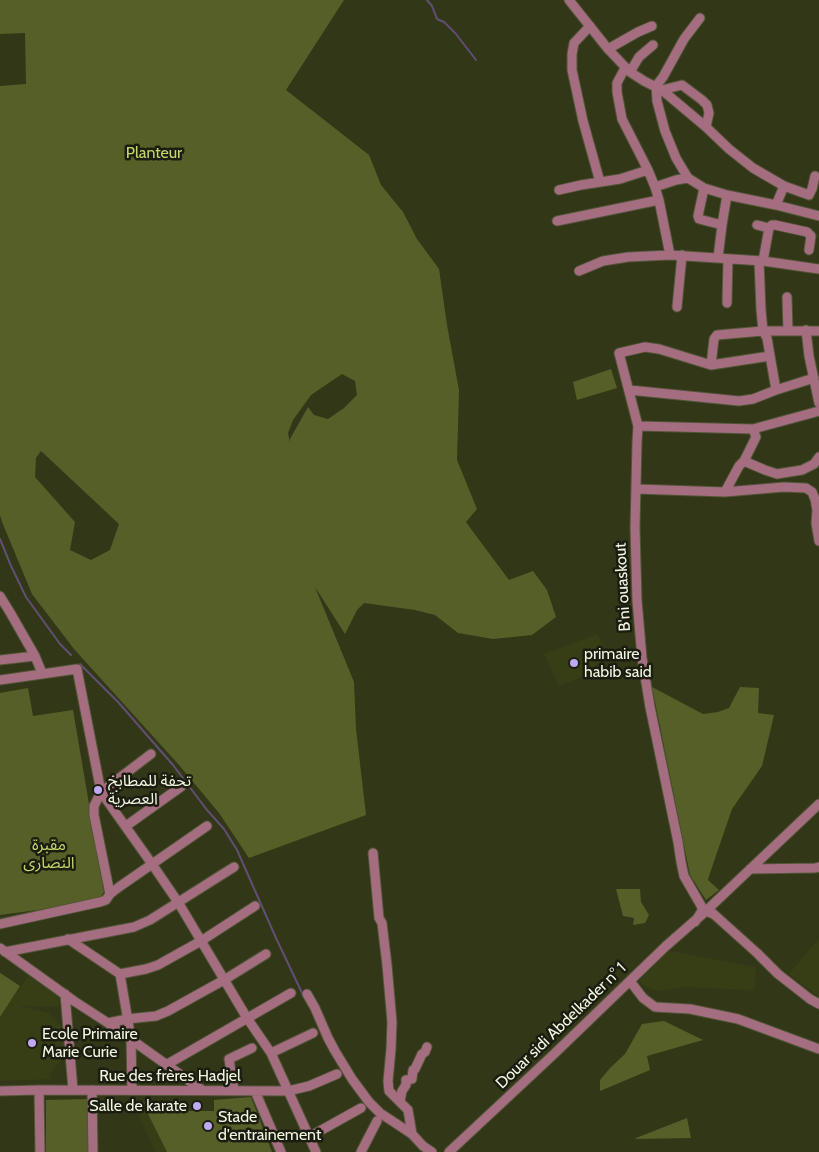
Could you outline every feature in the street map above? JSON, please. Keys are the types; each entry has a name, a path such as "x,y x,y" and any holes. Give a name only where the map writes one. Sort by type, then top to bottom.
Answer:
{"street":[{"path":"569,0 608,49 628,70 659,88 753,168 784,186 808,195 812,189 815,176"},
{"path":"700,18 684,39 663,77 656,100 665,131 676,158 688,178 704,188 727,195 819,216"},
{"path":"590,26 574,43 572,70 583,121 600,182"},
{"path":"608,49 652,26"},
{"path":"653,45 639,57 617,83 617,92 622,119 655,187 670,255"},
{"path":"659,88 682,85 702,100 707,105 709,112 706,127"},
{"path":"559,190 620,179 648,170"},
{"path":"655,187 688,178"},
{"path":"776,205 784,186"},
{"path":"704,188 699,219 722,225"},
{"path":"718,258 727,195"},
{"path":"557,221 659,200"},
{"path":"757,225 769,228 775,225 807,232 811,236 809,250"},
{"path":"769,228 761,261 761,310 763,331 767,338 776,390"},
{"path":"579,271 603,261 628,257 670,255 761,261 819,269"},
{"path":"677,306 682,255"},
{"path":"727,303 728,259"},
{"path":"787,297 788,331"},
{"path":"806,330 809,356 819,403"},
{"path":"770,356 711,365 714,339 717,335 763,331 819,331"},
{"name":"B'ni ouaskout","path":"711,365 659,349 644,347 619,353 638,426 635,528 637,600 643,666 684,876 705,908 715,915 778,974 819,1004"},
{"path":"629,390 738,401 753,399 814,378"},
{"path":"638,426 753,429 819,411"},
{"path":"725,492 756,437 753,429"},
{"path":"744,461 777,474 802,470 814,464 819,457"},
{"path":"636,489 725,492 784,487 806,488 812,492 815,499 819,542"},
{"path":"0,596 35,656 42,674"},
{"path":"0,614 11,614"},
{"path":"0,660 35,656"},
{"path":"0,680 77,669 101,792 178,902 246,1018 271,1053 316,1152"},
{"path":"110,894 93,811 94,806 101,792 152,754"},
{"path":"126,826 182,786"},
{"path":"705,908 721,896 819,804"},
{"path":"0,924 106,900 110,894 207,826"},
{"path":"373,853 379,918 382,923 391,1007 392,1036 388,1081 389,1091 408,1110 412,1134"},
{"path":"3,950 134,927 150,920 234,867"},
{"path":"750,869 819,867"},
{"path":"68,939 120,974 158,965 201,942 255,906"},
{"name":"Douar sidi Abdelkader n° 1","path":"449,1152 666,946 695,922 705,908"},
{"path":"3,950 202,1091"},
{"path":"108,1023 156,1016 168,1011 266,954"},
{"path":"120,974 131,1039 132,1090"},
{"path":"630,981 643,998 655,1007 690,1009 738,1019 819,1049"},
{"path":"166,1065 291,993"},
{"path":"65,994 73,1090"},
{"path":"307,994 334,1051 369,1102 380,1113 412,1134 423,1146 432,1152"},
{"path":"271,1053 313,1033"},
{"path":"400,1101 406,1080 412,1079 413,1070 427,1047"},
{"path":"234,1091 229,1059 252,1048"},
{"name":"Rue des frères Hadjel","path":"0,1091 288,1091 309,1086 337,1074"},
{"path":"39,1090 40,1152"},
{"path":"92,1090 93,1152"},
{"path":"255,1091 281,1152"},
{"path":"308,1137 361,1108"},
{"path":"361,1152 377,1120"}],"shaded area":[{"name":"primaire habib said","path":"597,634 608,656 584,676 559,686 544,654"},
{"path":"819,938 819,997 789,974"},
{"path":"669,951 756,967 754,990 686,987 658,991 646,987 639,981"},
{"name":"Ecole Primaire Marie Curie","path":"0,972 20,986 16,994 29,975 60,997 59,1006 23,1006 21,1009 24,1007 48,1013 65,1029 65,1057 50,1073 51,1079 0,1081"},
{"path":"132,1101 142,1102 167,1152 156,1152"}],"green space":[{"name":"Planteur","path":"0,0 344,0 286,90 369,155 381,185 403,212 417,239 439,269 459,390 457,460 477,509 466,522 509,580 533,571 547,590 556,617 532,635 493,639 458,633 435,615 415,610 364,603 357,610 345,634 315,587 354,682 356,729 366,815 249,858 219,813 179,765 74,649 32,594 0,515 0,86 26,84 25,33 0,34","holes":["342,374 355,381 357,395 344,408 328,419 314,415 308,407 290,439 290,443 288,433 293,420 311,395","41,451 119,524 110,550 91,560 70,550 75,522 35,477 36,458"]},
{"path":"611,369 617,388 577,400 573,382"},
{"path":"652,687 703,714 729,708 740,687 759,688 758,713 774,715 762,766 732,809 710,873 708,880 719,890 706,900 690,875"},
{"name":"مقبرة النصارى","path":"28,688 33,716 73,710 104,892 100,898 75,905 0,915 0,693"},
{"path":"616,889 640,889 641,902 649,915 645,923 633,925 634,918 623,916"},
{"path":"0,973 20,986 0,1017"},
{"path":"664,1021 703,1040 647,1056 650,1070 600,1091 600,1080 625,1054 642,1024"},
{"name":"Stade d'entrainement","path":"251,1097 272,1152 167,1152 142,1102 180,1100 181,1111 214,1111 214,1100"},
{"path":"88,1099 88,1152 46,1152 46,1100"},
{"path":"687,1118 691,1138 635,1139 636,1138"}],"waterway":[{"path":"427,0 432,6 437,19 444,22 456,34 476,60"},
{"path":"0,539 26,597 60,644 71,655"},
{"path":"80,664 118,702 173,765 224,829 237,850 303,995"},
{"path":"400,1131 412,1140"}],"place":[{"name":"primaire habib said","path":"574,663"},
{"name":"تحفة للمطابخ العصرية","path":"98,790"},
{"name":"Ecole Primaire Marie Curie","path":"32,1043"},
{"name":"Salle de karate","path":"197,1106"},
{"name":"Stade d'entrainement","path":"208,1126"}]}
